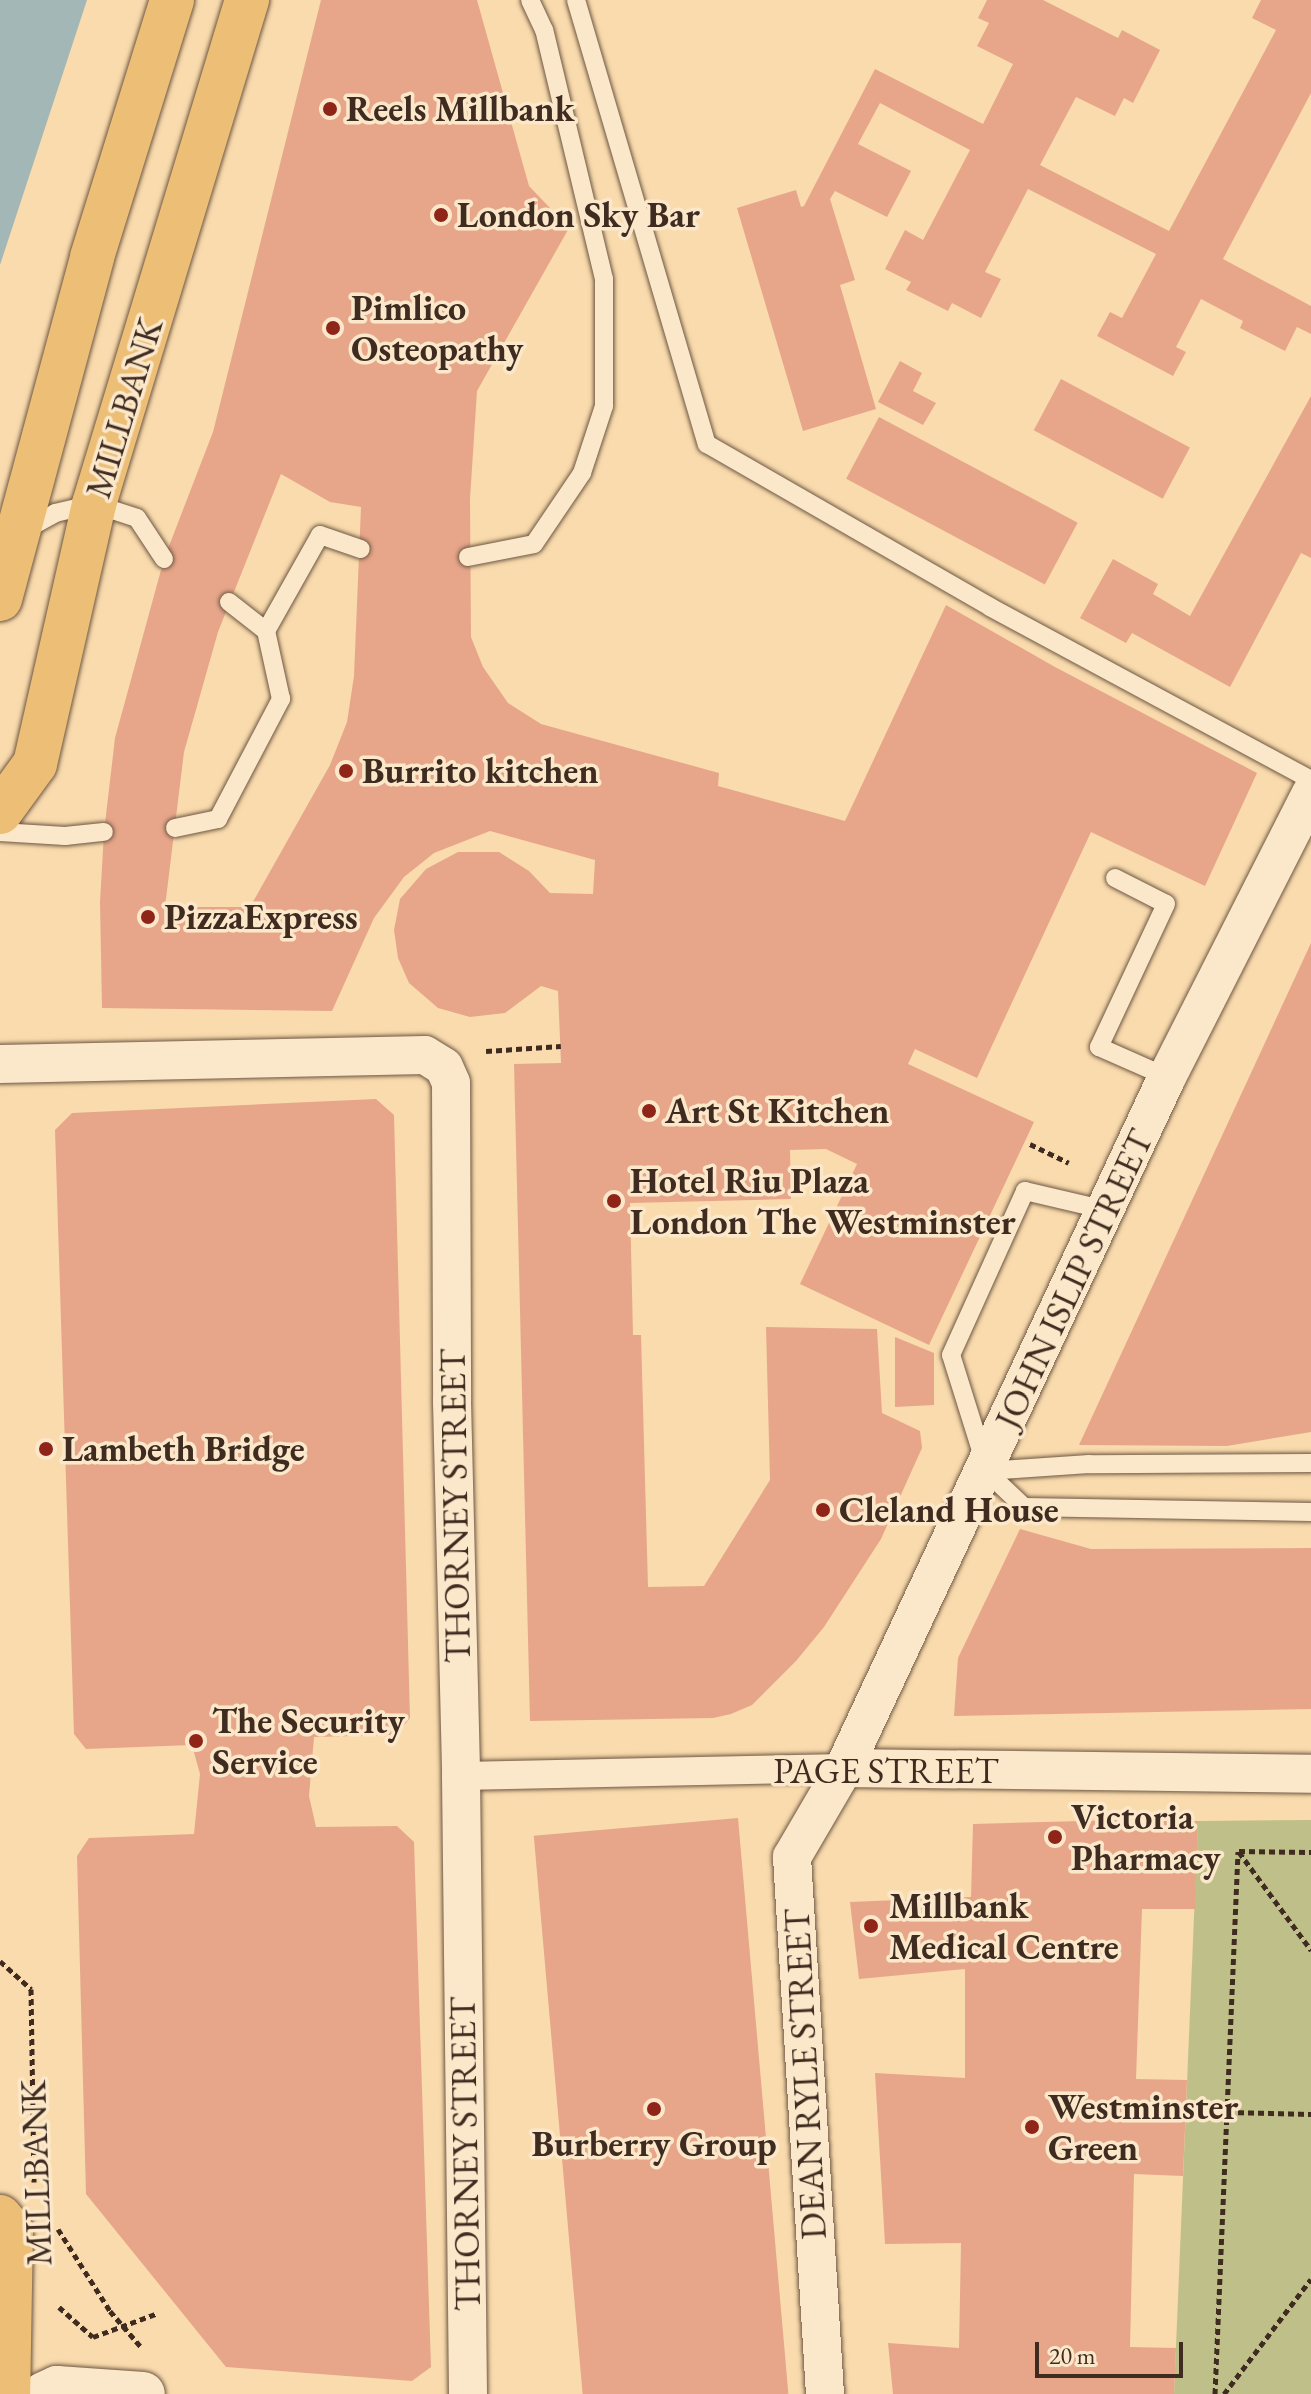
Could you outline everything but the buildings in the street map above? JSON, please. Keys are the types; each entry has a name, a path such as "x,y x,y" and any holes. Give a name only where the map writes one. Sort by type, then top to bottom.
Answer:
{"main road":[{"name":"MILLBANK","path":"0,599 92,257 172,0"},
{"name":"MILLBANK","path":"0,812 35,764 94,504 247,0"},
{"name":"MILLBANK","path":"0,2217 11,2230 8,2394"},
{"path":"44,2394 57,2388 145,2377"}],"street":[{"name":"JOHN ISLIP STREET","path":"844,1768 986,1471 1167,1077 1311,793"},
{"path":"0,1064 425,1055"},
{"name":"THORNEY STREET","path":"425,1055 444,1067 451,1083 452,1401 461,1776 468,2394"},
{"name":"PAGE STREET","path":"461,1776 844,1768 1311,1774"},
{"name":"DEAN RYLE STREET","path":"825,2394 792,1857 844,1768"}],"lane":[{"path":"468,557 534,544 582,473 604,406 604,279 544,30 530,0"},
{"path":"576,0 707,444 986,615 1311,780"},
{"path":"17,535 55,513 94,504 137,518 164,559"},
{"path":"266,631 320,535 361,549"},
{"path":"175,828 218,819 281,699 266,631 229,602"},
{"path":"0,832 65,836 104,832"},
{"path":"1115,878 1166,904 1099,1047 1167,1077"},
{"path":"1106,1210 1025,1191 951,1355 968,1402 986,1471 1024,1507 1311,1512"},
{"path":"986,1471 1089,1464 1311,1463"}],"path":[{"path":"425,1055 561,1046"},
{"path":"1030,1144 1073,1165"},
{"path":"1238,1851 1311,1852"},
{"path":"1238,1851 1311,1950"},
{"path":"1215,2394 1238,1851"},
{"name":"MILLBANK","path":"0,1961 31,1989 35,2189"},
{"path":"1228,2112 1311,2114"},
{"path":"61,2232 110,2311 138,2338 145,2377"},
{"path":"1224,2394 1311,2279"},
{"path":"49,2299 93,2337 158,2313"}],"green space":[{"path":"1311,1820 1311,2394 1174,2394 1198,1821"}],"shaded area":[{"path":"0,0 87,0 0,265"}],"place":[{"name":"Reels Millbank","path":"330,109"},
{"name":"London Sky Bar","path":"441,215"},
{"name":"Pimlico Osteopathy","path":"333,328"},
{"name":"Burrito kitchen","path":"346,771"},
{"name":"PizzaExpress","path":"148,917"},
{"name":"Art St Kitchen","path":"649,1111"},
{"name":"Hotel Riu Plaza London The Westminster","path":"614,1201"},
{"name":"Lambeth Bridge","path":"46,1449"},
{"name":"Cleland House","path":"823,1510"},
{"name":"The Security Service","path":"196,1741"},
{"name":"Victoria Pharmacy","path":"1055,1837"},
{"name":"Millbank Medical Centre","path":"871,1926"},
{"name":"Burberry Group","path":"654,2109"},
{"name":"Westminster Green","path":"1032,2127"}]}
